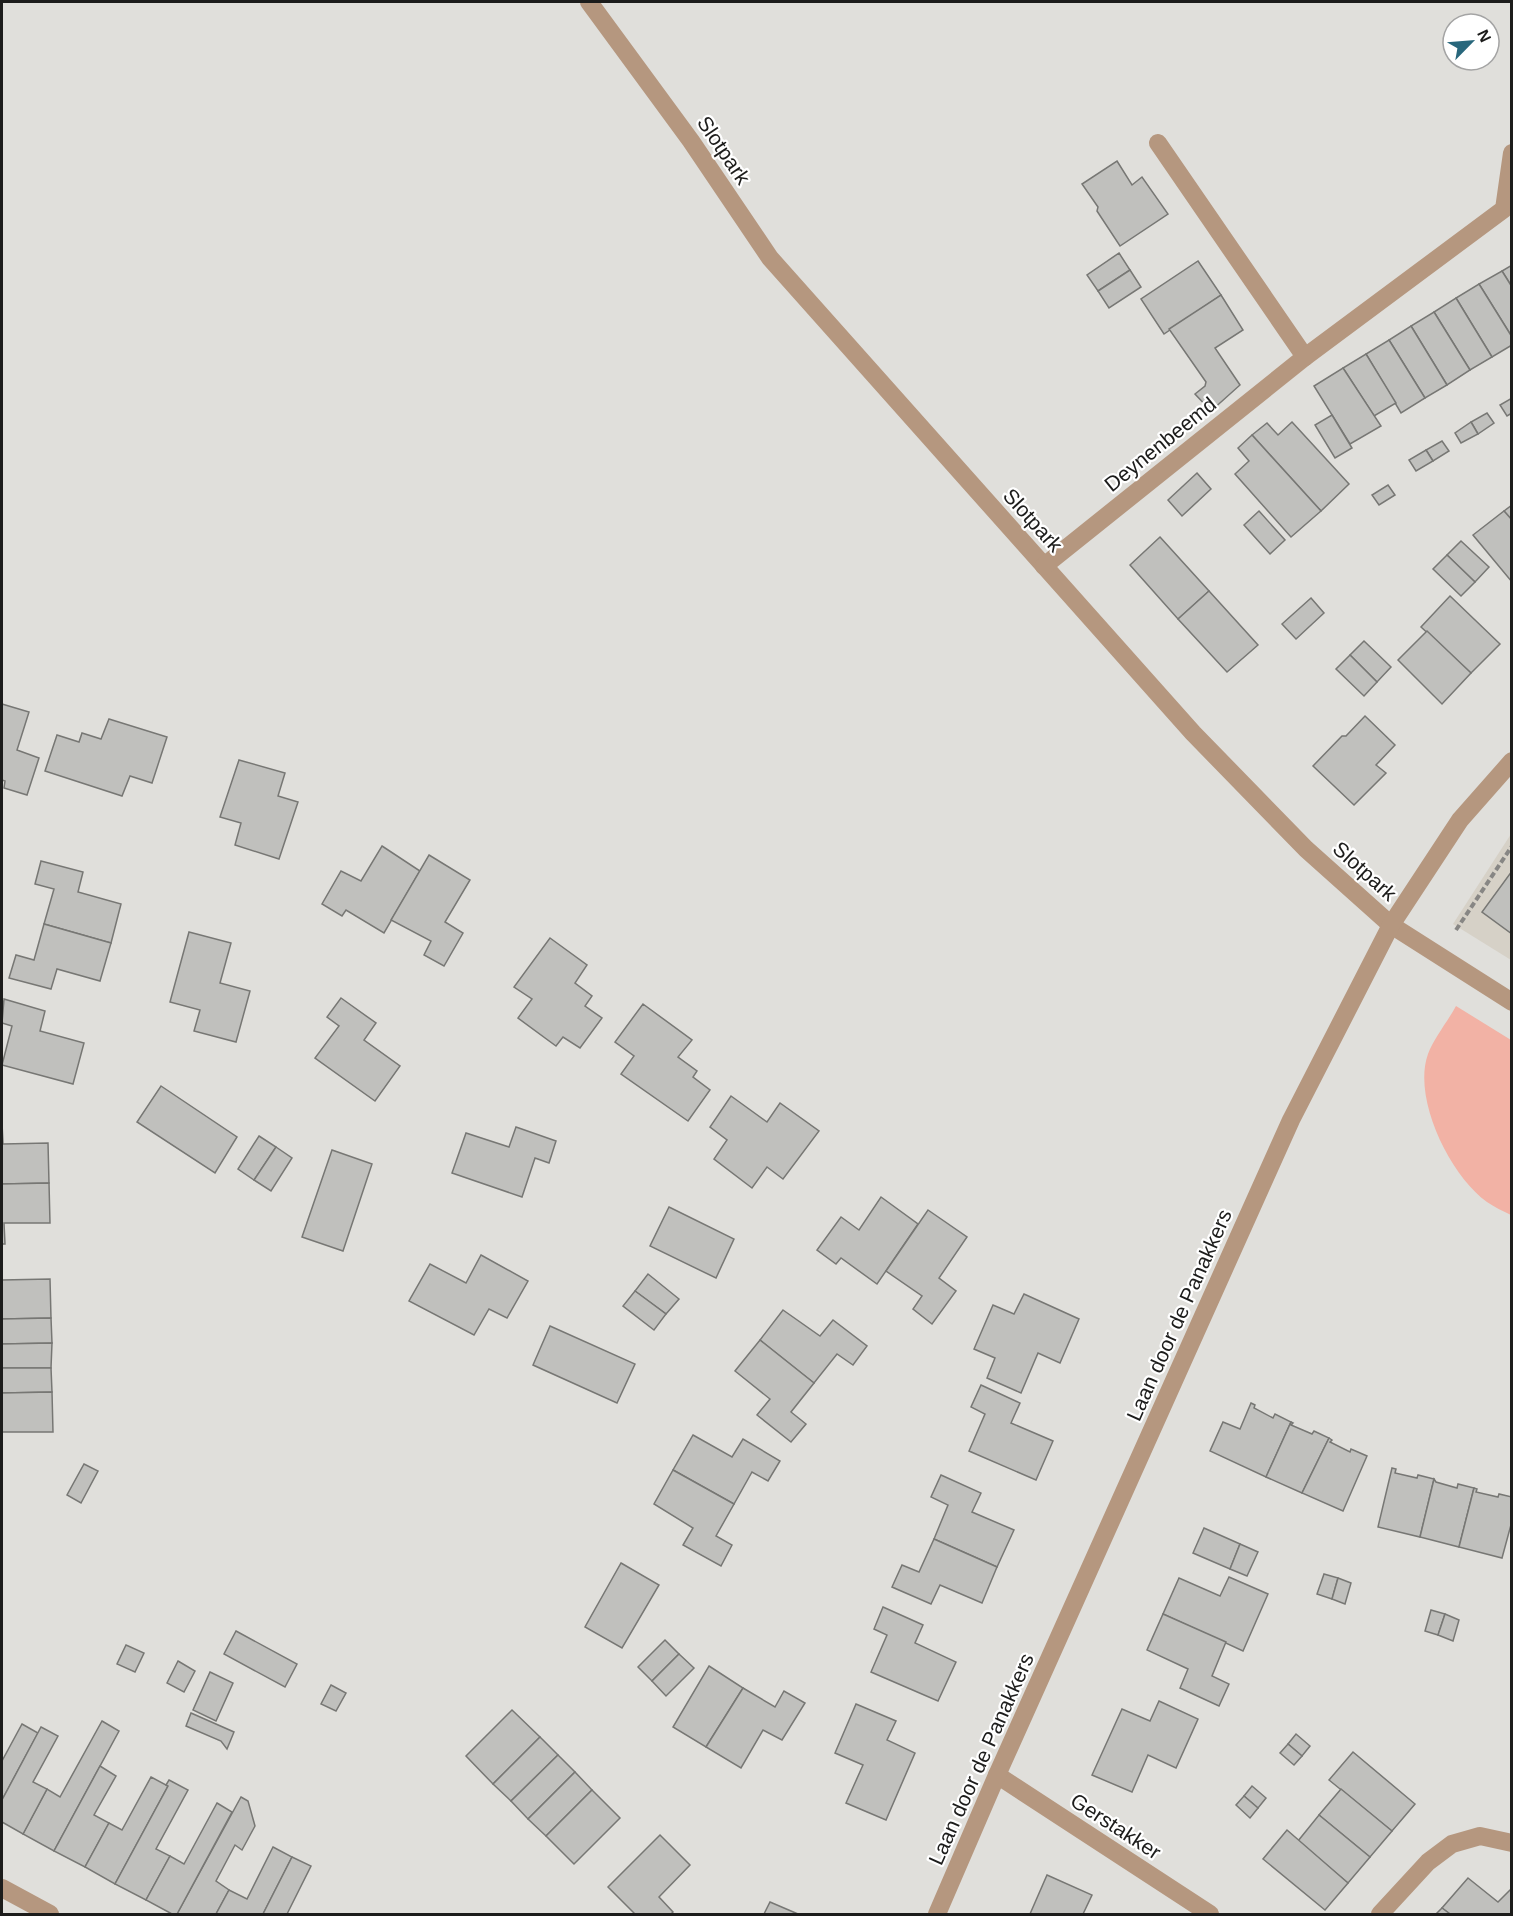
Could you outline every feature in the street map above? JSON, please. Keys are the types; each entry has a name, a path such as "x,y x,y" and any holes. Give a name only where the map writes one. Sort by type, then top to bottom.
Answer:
{"street":[{"name":"Slotpark","path":"589,2 691,141 770,258 1201,742 1306,849 1391,925 1512,1002"},
{"path":"1158,143 1305,357"},
{"name":"Deynenbeemd","path":"1044,566 1305,357 1504,209 1512,153"},
{"name":"Laan door de Panakkers","path":"937,1914 997,1775 1291,1120 1391,925 1460,820 1512,761"},
{"name":"Gerstakker","path":"997,1775 1210,1914"},
{"path":"1380,1914 1428,1862 1452,1844 1480,1836 1512,1843"},
{"path":"2,1888 51,1914"}],"path":[{"path":"1439,957 1512,846"}],"shaded area":[{"path":"1511,834 1511,960 1453,924"},
{"path":"1456,1006 1511,1040 1511,1215 1487,1202 1460,1174 1438,1135 1430,1113 1425,1092 1424,1072 1428,1054"}],"building":[{"path":"1117,161 1132,185 1142,177 1168,214 1120,246 1082,184"},
{"path":"1119,253 1130,270 1098,291 1087,275"},
{"path":"1198,261 1221,295 1164,334 1141,299"},
{"path":"1512,265 1512,287 1502,271"},
{"path":"1130,270 1141,287 1109,308 1098,291"},
{"path":"1502,271 1512,287 1512,337 1479,284"},
{"path":"1479,284 1512,337 1512,345 1492,357 1456,298"},
{"path":"1221,295 1243,330 1215,348 1240,385 1211,411 1195,394 1205,386 1206,382 1169,329"},
{"path":"1456,298 1492,357 1470,370 1434,312"},
{"path":"1434,312 1470,370 1447,385 1411,326"},
{"path":"1411,326 1447,385 1425,398 1389,340"},
{"path":"1389,340 1425,398 1401,413 1366,354"},
{"path":"1366,354 1396,403 1374,416 1343,368"},
{"path":"1343,368 1381,426 1350,444 1314,386"},
{"path":"1512,398 1512,413 1507,416 1500,405"},
{"path":"1487,413 1494,423 1478,434 1471,422"},
{"path":"1332,415 1352,448 1335,458 1315,425"},
{"path":"1292,422 1349,484 1321,511 1252,435 1267,423 1278,435"},
{"path":"1471,422 1478,434 1461,443 1455,433"},
{"path":"1252,435 1321,511 1291,537 1235,474 1249,461 1238,448"},
{"path":"1442,441 1449,451 1433,461 1426,450"},
{"path":"1426,450 1433,461 1416,471 1409,460"},
{"path":"1197,473 1211,489 1182,516 1168,500"},
{"path":"1388,485 1395,495 1379,505 1372,495"},
{"path":"1512,505 1512,520 1504,511"},
{"path":"1259,511 1285,540 1270,554 1244,525"},
{"path":"1504,511 1512,520 1512,582 1473,535"},
{"path":"1160,537 1209,591 1178,619 1130,565"},
{"path":"1461,541 1489,567 1475,582 1447,555"},
{"path":"1447,555 1475,582 1461,596 1433,569"},
{"path":"1209,591 1258,645 1227,672 1178,619"},
{"path":"1450,596 1500,644 1471,673 1421,627"},
{"path":"1311,598 1324,613 1296,639 1282,624"},
{"path":"1427,631 1471,673 1442,704 1398,660"},
{"path":"1364,641 1391,667 1377,682 1350,655"},
{"path":"1350,655 1377,682 1364,696 1336,669"},
{"path":"2,704 29,712 17,750 39,758 27,795 4,788 5,781 2,780"},
{"path":"1365,716 1395,745 1376,765 1386,773 1354,805 1313,766"},
{"path":"109,719 167,737 152,783 130,776 122,796 45,771 57,735 79,742 82,733 101,739"},
{"path":"239,760 285,773 278,796 298,802 279,859 235,845 241,823 220,817"},
{"path":"382,846 420,871 384,933 346,910 342,916 322,904 341,871 361,881"},
{"path":"429,855 470,880 445,922 463,933 444,966 424,955 431,941 391,920"},
{"path":"41,861 83,872 78,892 121,904 111,943 44,924 54,889 35,884"},
{"path":"1512,871 1512,934 1482,912"},
{"path":"44,924 111,943 100,981 57,969 51,989 9,978 16,955 34,960"},
{"path":"189,932 231,943 220,983 250,991 236,1042 194,1031 200,1010 170,1002"},
{"path":"550,938 587,965 575,983 592,996 585,1006 602,1018 580,1048 563,1037 556,1046 518,1018 532,999 514,987"},
{"path":"341,998 376,1023 364,1040 400,1066 375,1101 315,1058 339,1026 327,1017"},
{"path":"4,999 45,1011 40,1031 84,1043 73,1084 2,1065 12,1026 2,1023"},
{"path":"643,1004 692,1040 678,1057 697,1071 693,1077 710,1090 688,1121 621,1074 634,1056 615,1042"},
{"path":"161,1086 237,1137 215,1173 137,1122"},
{"path":"731,1096 767,1122 780,1103 819,1131 783,1179 767,1167 752,1188 714,1159 727,1140 710,1127"},
{"path":"2,1123 3,1144 48,1143 49,1183 2,1184"},
{"path":"516,1127 556,1141 549,1163 535,1158 522,1197 452,1173 466,1133 509,1147"},
{"path":"259,1136 276,1147 254,1180 238,1169"},
{"path":"276,1147 292,1158 271,1191 254,1180"},
{"path":"332,1150 372,1164 343,1251 302,1237"},
{"path":"49,1183 50,1223 4,1223 5,1244 2,1244 2,1184"},
{"path":"881,1197 918,1224 877,1284 841,1258 836,1264 817,1250 841,1217 859,1230"},
{"path":"669,1207 734,1239 716,1278 650,1246"},
{"path":"928,1210 967,1237 939,1278 956,1291 932,1324 913,1309 922,1296 886,1271"},
{"path":"481,1255 528,1281 507,1318 489,1309 474,1335 409,1301 430,1264 466,1283"},
{"path":"648,1274 679,1299 666,1314 635,1291"},
{"path":"50,1279 51,1318 2,1319 2,1280"},
{"path":"635,1291 666,1314 654,1330 623,1306"},
{"path":"1024,1294 1079,1319 1060,1363 1038,1353 1021,1393 987,1378 995,1358 974,1349 993,1305 1014,1314"},
{"path":"783,1310 820,1336 833,1320 867,1346 853,1365 837,1354 814,1383 760,1340"},
{"path":"51,1318 52,1343 2,1344 2,1319"},
{"path":"550,1326 635,1364 617,1403 533,1365"},
{"path":"760,1340 814,1383 791,1412 806,1424 791,1442 757,1415 770,1399 735,1371"},
{"path":"52,1343 51,1368 2,1368 2,1344"},
{"path":"2,1368 51,1368 52,1392 2,1393"},
{"path":"981,1385 1020,1403 1011,1423 1053,1441 1036,1480 969,1451 985,1414 971,1407"},
{"path":"52,1392 53,1432 2,1432 2,1393"},
{"path":"1251,1403 1255,1405 1254,1408 1273,1418 1275,1414 1291,1422 1266,1477 1210,1451 1223,1422 1240,1429"},
{"path":"1291,1422 1293,1423 1291,1425 1312,1434 1314,1431 1329,1438 1302,1493 1266,1477"},
{"path":"693,1435 732,1457 743,1439 780,1461 768,1481 752,1472 734,1504 673,1470"},
{"path":"1329,1438 1332,1440 1330,1442 1350,1452 1351,1449 1367,1456 1343,1511 1302,1493"},
{"path":"84,1464 98,1471 81,1503 67,1495"},
{"path":"1392,1468 1396,1469 1395,1473 1434,1479 1420,1537 1378,1527"},
{"path":"673,1470 734,1504 716,1536 732,1545 721,1566 683,1545 693,1528 654,1504"},
{"path":"941,1475 981,1493 972,1512 1014,1530 997,1567 934,1539 948,1505 931,1497"},
{"path":"1434,1479 1436,1482 1457,1488 1458,1484 1474,1488 1459,1547 1420,1537"},
{"path":"1474,1488 1477,1489 1476,1492 1498,1497 1499,1494 1512,1497 1512,1521 1502,1558 1459,1547"},
{"path":"1204,1528 1240,1544 1230,1569 1193,1553"},
{"path":"934,1539 997,1567 982,1603 940,1585 931,1604 892,1587 902,1565 919,1572"},
{"path":"1240,1544 1258,1552 1247,1576 1230,1569"},
{"path":"621,1563 659,1585 622,1648 585,1627"},
{"path":"1324,1574 1338,1578 1332,1599 1317,1594"},
{"path":"1229,1577 1268,1594 1243,1651 1163,1614 1179,1578 1220,1596"},
{"path":"1338,1578 1351,1583 1345,1604 1332,1599"},
{"path":"883,1607 923,1625 915,1643 956,1662 938,1701 871,1672 887,1635 874,1629"},
{"path":"1431,1610 1445,1614 1438,1635 1425,1631"},
{"path":"1163,1614 1226,1642 1212,1676 1229,1684 1219,1706 1180,1688 1188,1669 1147,1650"},
{"path":"1445,1614 1459,1620 1453,1641 1438,1635"},
{"path":"236,1631 297,1664 285,1687 224,1654"},
{"path":"665,1640 679,1654 652,1681 638,1667"},
{"path":"126,1645 144,1653 135,1672 117,1664"},
{"path":"679,1654 694,1668 666,1696 652,1681"},
{"path":"178,1661 195,1671 184,1692 167,1683"},
{"path":"709,1666 743,1688 706,1747 673,1727"},
{"path":"210,1672 233,1683 216,1721 193,1710"},
{"path":"331,1685 346,1693 336,1711 321,1704"},
{"path":"743,1688 775,1707 784,1691 805,1703 782,1740 763,1730 741,1768 706,1747"},
{"path":"1159,1701 1198,1719 1176,1768 1148,1755 1132,1792 1092,1775 1122,1709 1150,1721"},
{"path":"856,1704 896,1721 887,1740 915,1753 886,1820 846,1803 863,1765 835,1753"},
{"path":"512,1710 540,1737 493,1784 466,1756"},
{"path":"191,1713 234,1732 227,1749 221,1741 186,1726"},
{"path":"102,1721 119,1731 54,1851 23,1834 47,1789 60,1797"},
{"path":"22,1724 38,1733 2,1800 2,1761"},
{"path":"41,1727 58,1736 33,1782 47,1789 23,1834 2,1822 2,1800"},
{"path":"1296,1734 1310,1746 1302,1756 1288,1744"},
{"path":"540,1737 558,1755 511,1801 493,1784"},
{"path":"1288,1744 1302,1756 1294,1765 1280,1753"},
{"path":"1353,1752 1415,1804 1392,1831 1329,1780"},
{"path":"558,1755 575,1772 528,1819 511,1801"},
{"path":"100,1766 116,1776 94,1815 109,1823 85,1867 54,1851"},
{"path":"575,1772 592,1790 546,1836 528,1819"},
{"path":"151,1777 168,1786 115,1884 85,1867 109,1823 122,1830"},
{"path":"169,1780 188,1790 156,1849 170,1856 146,1900 115,1884 168,1786 166,1785"},
{"path":"1252,1786 1266,1798 1258,1808 1244,1796"},
{"path":"1341,1789 1392,1831 1370,1857 1319,1815"},
{"path":"592,1790 620,1818 574,1864 546,1836"},
{"path":"1244,1796 1258,1808 1250,1818 1236,1805"},
{"path":"241,1797 248,1801 255,1826 242,1850 235,1845 216,1881 229,1890 216,1914 177,1914"},
{"path":"217,1803 232,1812 177,1914 172,1914 146,1900 170,1856 184,1864"},
{"path":"1319,1815 1370,1857 1348,1883 1298,1841"},
{"path":"1287,1830 1348,1883 1325,1910 1263,1859"},
{"path":"660,1835 690,1865 659,1897 673,1912 671,1914 635,1914 608,1887"},
{"path":"273,1847 292,1857 263,1914 216,1914 229,1890 247,1899"},
{"path":"292,1857 311,1866 287,1914 263,1914"},
{"path":"1047,1875 1092,1895 1083,1914 1030,1914"},
{"path":"1468,1878 1498,1902 1512,1888 1512,1914 1450,1914 1442,1908"},
{"path":"770,1902 798,1914 764,1914"},
{"path":"1442,1908 1450,1914 1436,1914"}]}
